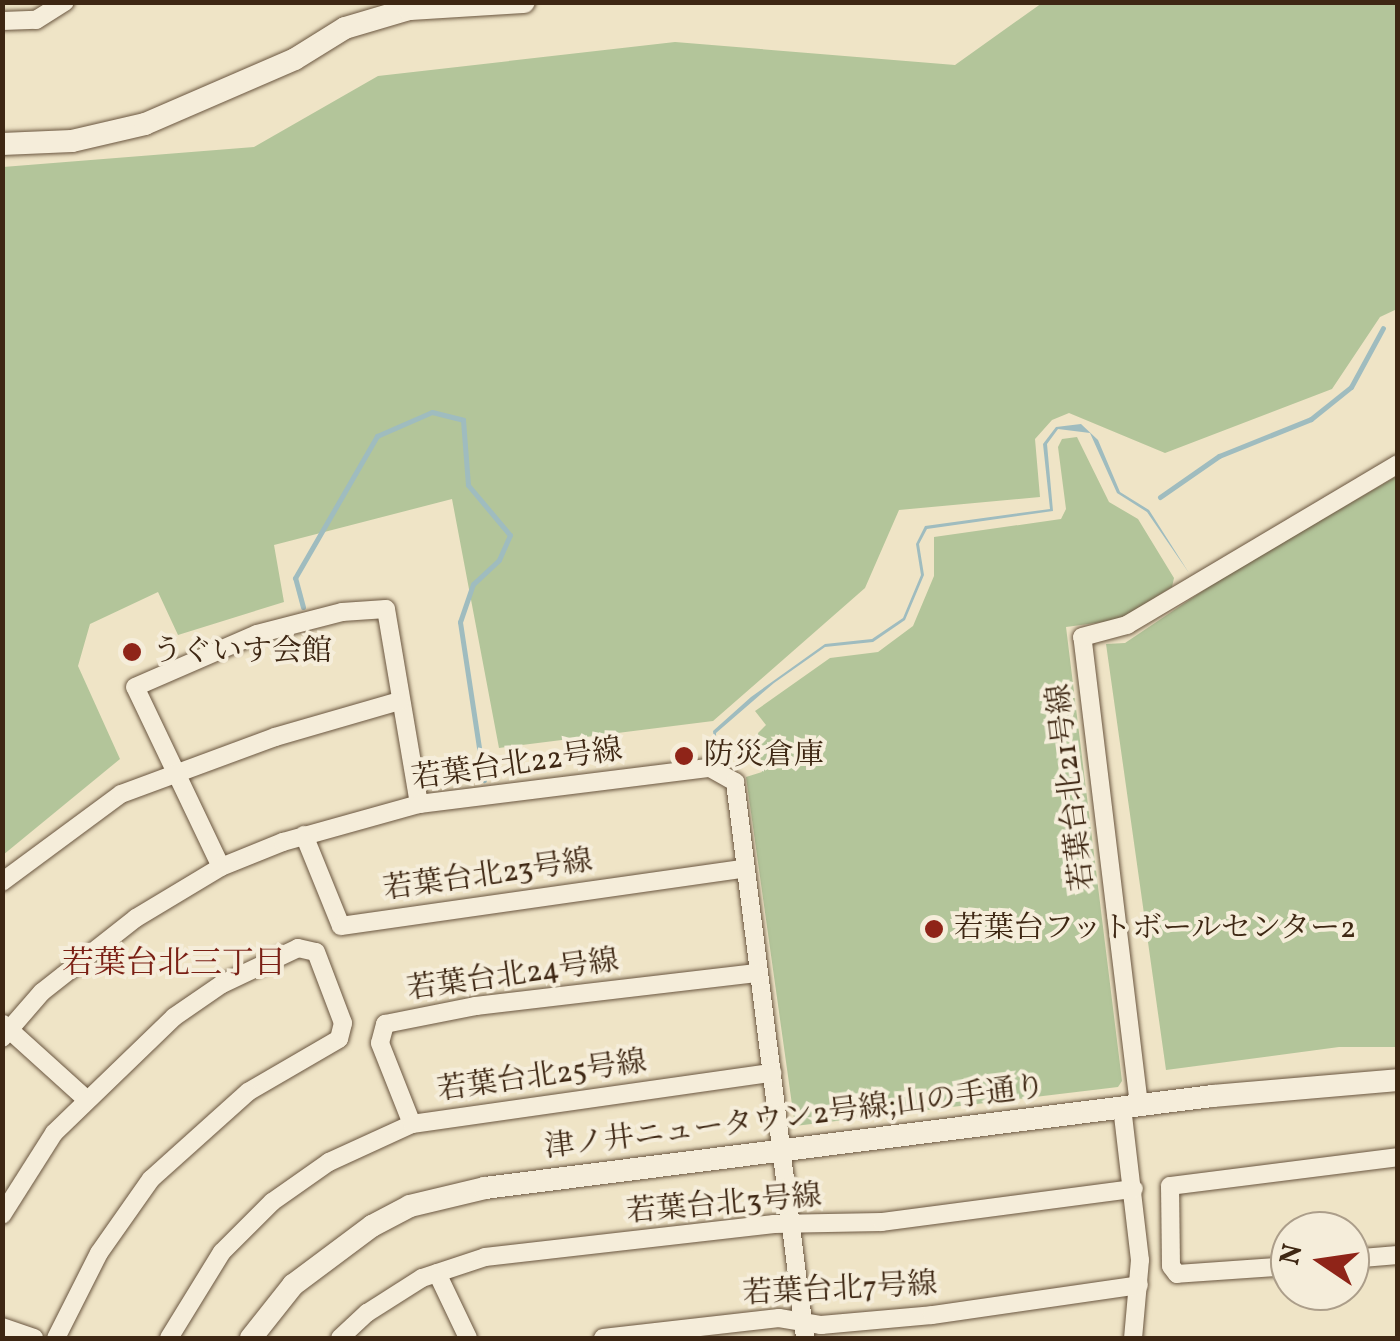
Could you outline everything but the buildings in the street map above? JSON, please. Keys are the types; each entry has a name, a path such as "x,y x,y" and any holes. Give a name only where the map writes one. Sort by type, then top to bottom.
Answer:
{"street":[{"path":"2,21 36,20 65,2"},
{"path":"2,144 107,136 196,105 295,59 345,28 410,9 524,2"},
{"name":"若葉台北21号線","path":"1130,1106 1082,637 1127,625 1398,464"},
{"path":"221,867 136,700 136,684 257,634 383,607 391,618 400,701 419,804"},
{"path":"2,882 122,794 174,773 400,701"},
{"name":"若葉台北22号線","path":"5,1030 42,992 136,918 221,867 304,835 419,804 710,768 735,782 742,869 804,1329"},
{"name":"若葉台北23号線","path":"304,835 341,926 742,869"},
{"path":"2,1215 54,1133 84,1098 174,1017 222,984 298,948 318,956 343,1023 340,1040 248,1092 151,1179 99,1253 56,1338"},
{"name":"若葉台北24号線","path":"412,1124 380,1043 385,1024 476,1006 756,973"},
{"path":"5,1030 84,1098"},
{"name":"若葉台北25号線","path":"169,1338 222,1252 272,1202 330,1162 412,1124 772,1073"},
{"name":"津ノ井ニュータウン2号線;山の手通り","path":"251,1338 293,1284 332,1252 410,1206 486,1188 1130,1106 1398,1080"},
{"path":"1130,1106 1139,1285 1133,1338"},
{"path":"1270,1267 1177,1274 1172,1266 1170,1186 1398,1157"},
{"name":"若葉台北3号線","path":"340,1338 367,1312 436,1273 485,1257 791,1225 882,1222 1134,1189"},
{"path":"1370,1257 1398,1255"},
{"path":"436,1273 468,1338"},
{"name":"若葉台北7号線","path":"603,1338 804,1329 1139,1285"},
{"path":"2,1327 34,1338"}],"green space":[{"path":"1042,3 1397,3 1397,309 1380,317 1332,389 1165,453 1069,413 1052,420 1035,439 1040,497 899,510 865,588 713,721 499,748 452,499 274,545 284,602 178,635 158,592 90,624 78,666 120,759 3,855 3,167 254,147 378,76 675,42 955,65"},
{"name":"若葉台フットボールセンター2","path":"1077,437 1109,502 1138,519 1174,578 1172,587 1118,620 1066,627 1122,1081 1118,1087 795,1126 746,777 762,772 758,733 766,725 755,711 830,658 878,652 913,626 934,576 934,537 1061,519 1066,509 1058,447 1062,439"},
{"path":"1397,476 1397,1047 1339,1047 1166,1070 1106,644 1125,643 1222,578"}],"water":[{"path":"1081,424 1098,440 1120,492 1149,510 1189,573 1147,512 1117,493 1090,433 1058,429 1047,444 1053,511 927,529 919,544 924,575 905,620 873,642 825,647 774,683 716,733 716,760 713,731 751,697 825,644 872,639 903,618 921,575 916,544 925,526 1050,509 1043,444 1056,427"}],"waterway":[{"path":"1160,497 1219,456 1311,419 1351,387 1383,328"},
{"path":"303,607 295,578 377,436 432,412 463,420 468,485 510,535 499,560 473,584 460,622 484,780"}],"place":[{"name":"うぐいす会館","path":"132,652"},
{"name":"防災倉庫","path":"684,756"},
{"name":"若葉台フットボールセンター2","path":"934,929"}],"district":[{"name":"若葉台北三丁目","path":"174,965"}]}
